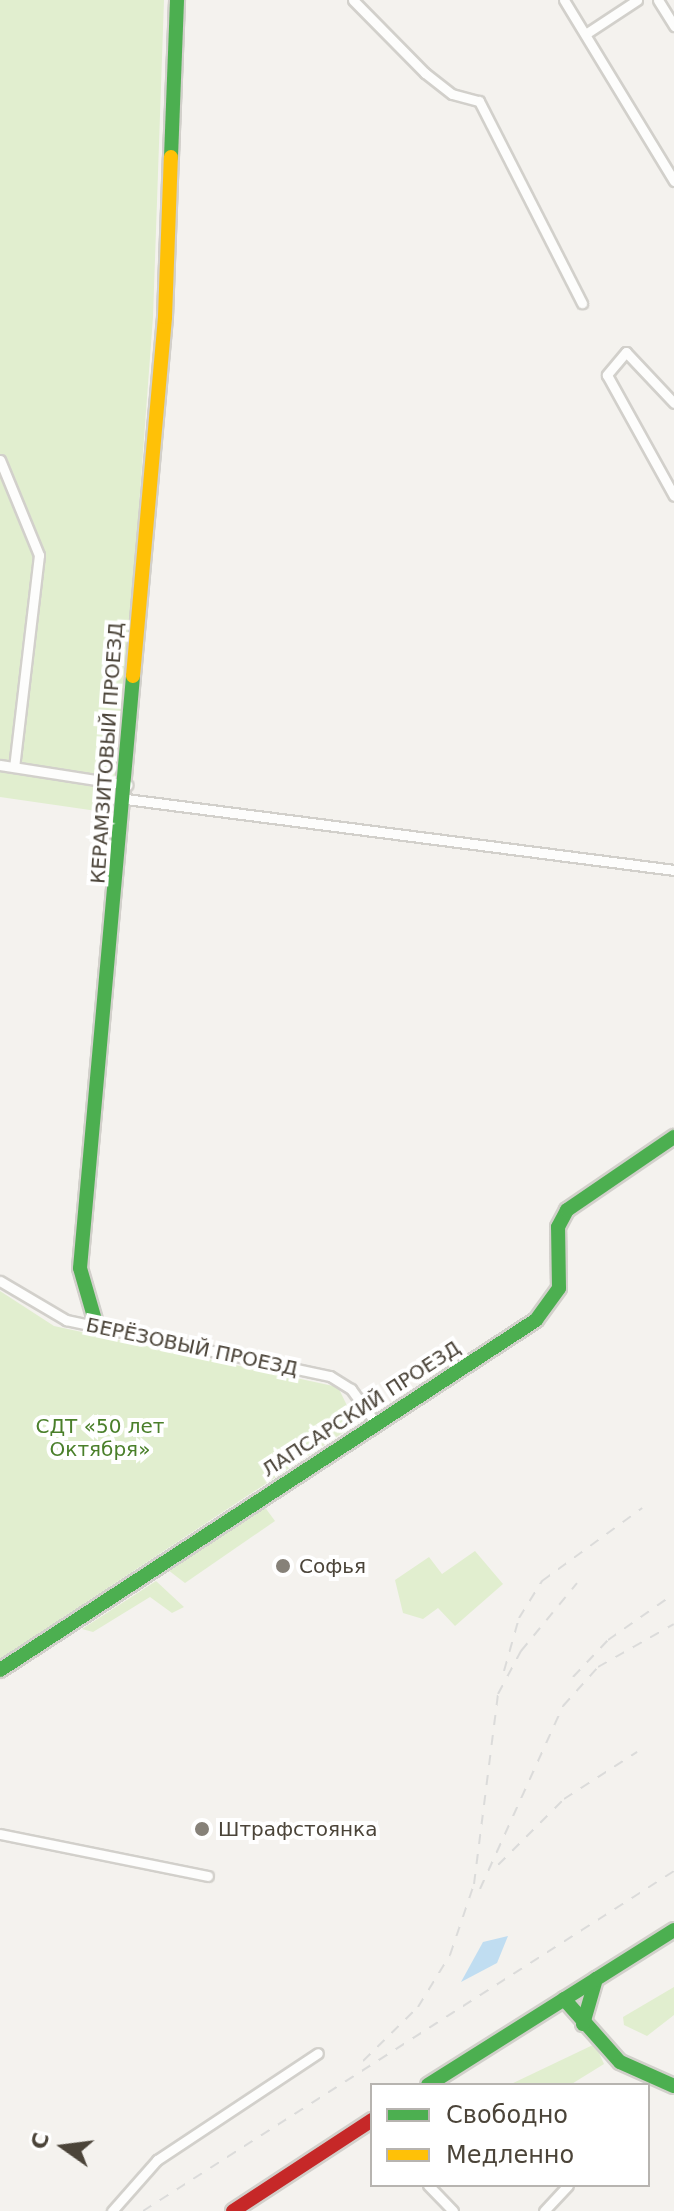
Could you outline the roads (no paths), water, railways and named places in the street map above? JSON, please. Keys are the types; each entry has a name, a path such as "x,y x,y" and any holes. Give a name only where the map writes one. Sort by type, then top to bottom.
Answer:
{"main road":[{"name":"КЕРАМЗИТОВЫЙ ПРОЕЗД","path":"97,1327 80,1268 126,792 175,179 177,0"},
{"name":"ЛАПСАРСКИЙ ПРОЕЗД","path":"0,1670 374,1421 549,1309 559,1288 558,1227 567,1210 674,1137"},
{"path":"431,2083 674,1930"},
{"path":"583,2024 596,1979"},
{"path":"564,1999 583,2024 627,2067 674,2086"},
{"path":"539,2015 583,2024"},
{"path":"233,2211 370,2121"}],"street":[{"path":"353,0 425,73 452,94 479,101 582,303"},
{"path":"564,0 587,33 674,181"},
{"path":"587,33 637,0"},
{"path":"658,0 674,26"},
{"path":"674,403 626,352 607,375 674,496"},
{"path":"0,460 1,477 39,555 14,767"},
{"path":"0,765 126,792 674,870"},
{"name":"БЕРЁЗОВЫЙ ПРОЕЗД","path":"0,1281 54,1316 330,1376 351,1389 374,1421"},
{"path":"0,1834 208,1876"},
{"path":"112,2211 157,2160 318,2053"},
{"path":"430,2187 453,2211"},
{"path":"544,2211 566,2187"}],"water":[{"path":"508,1936 497,1963 461,1982 483,1942"}],"railway":[{"path":"504,1671 519,1618 542,1581 642,1508"},
{"path":"363,2061 418,2007 450,1955 474,1884 498,1694 521,1651 577,1583"},
{"path":"573,1677 608,1640 668,1598"},
{"path":"480,1889 563,1706 598,1667 674,1624"},
{"path":"498,1865 564,1799 637,1752"},
{"path":"143,2211 674,1871"}],"place":[{"name":"Софья","path":"283,1566"},
{"name":"Штрафстоянка","path":"202,1829"}],"park label":[{"name":"СДТ «50 лет Октября»","path":"100,1438"}]}
